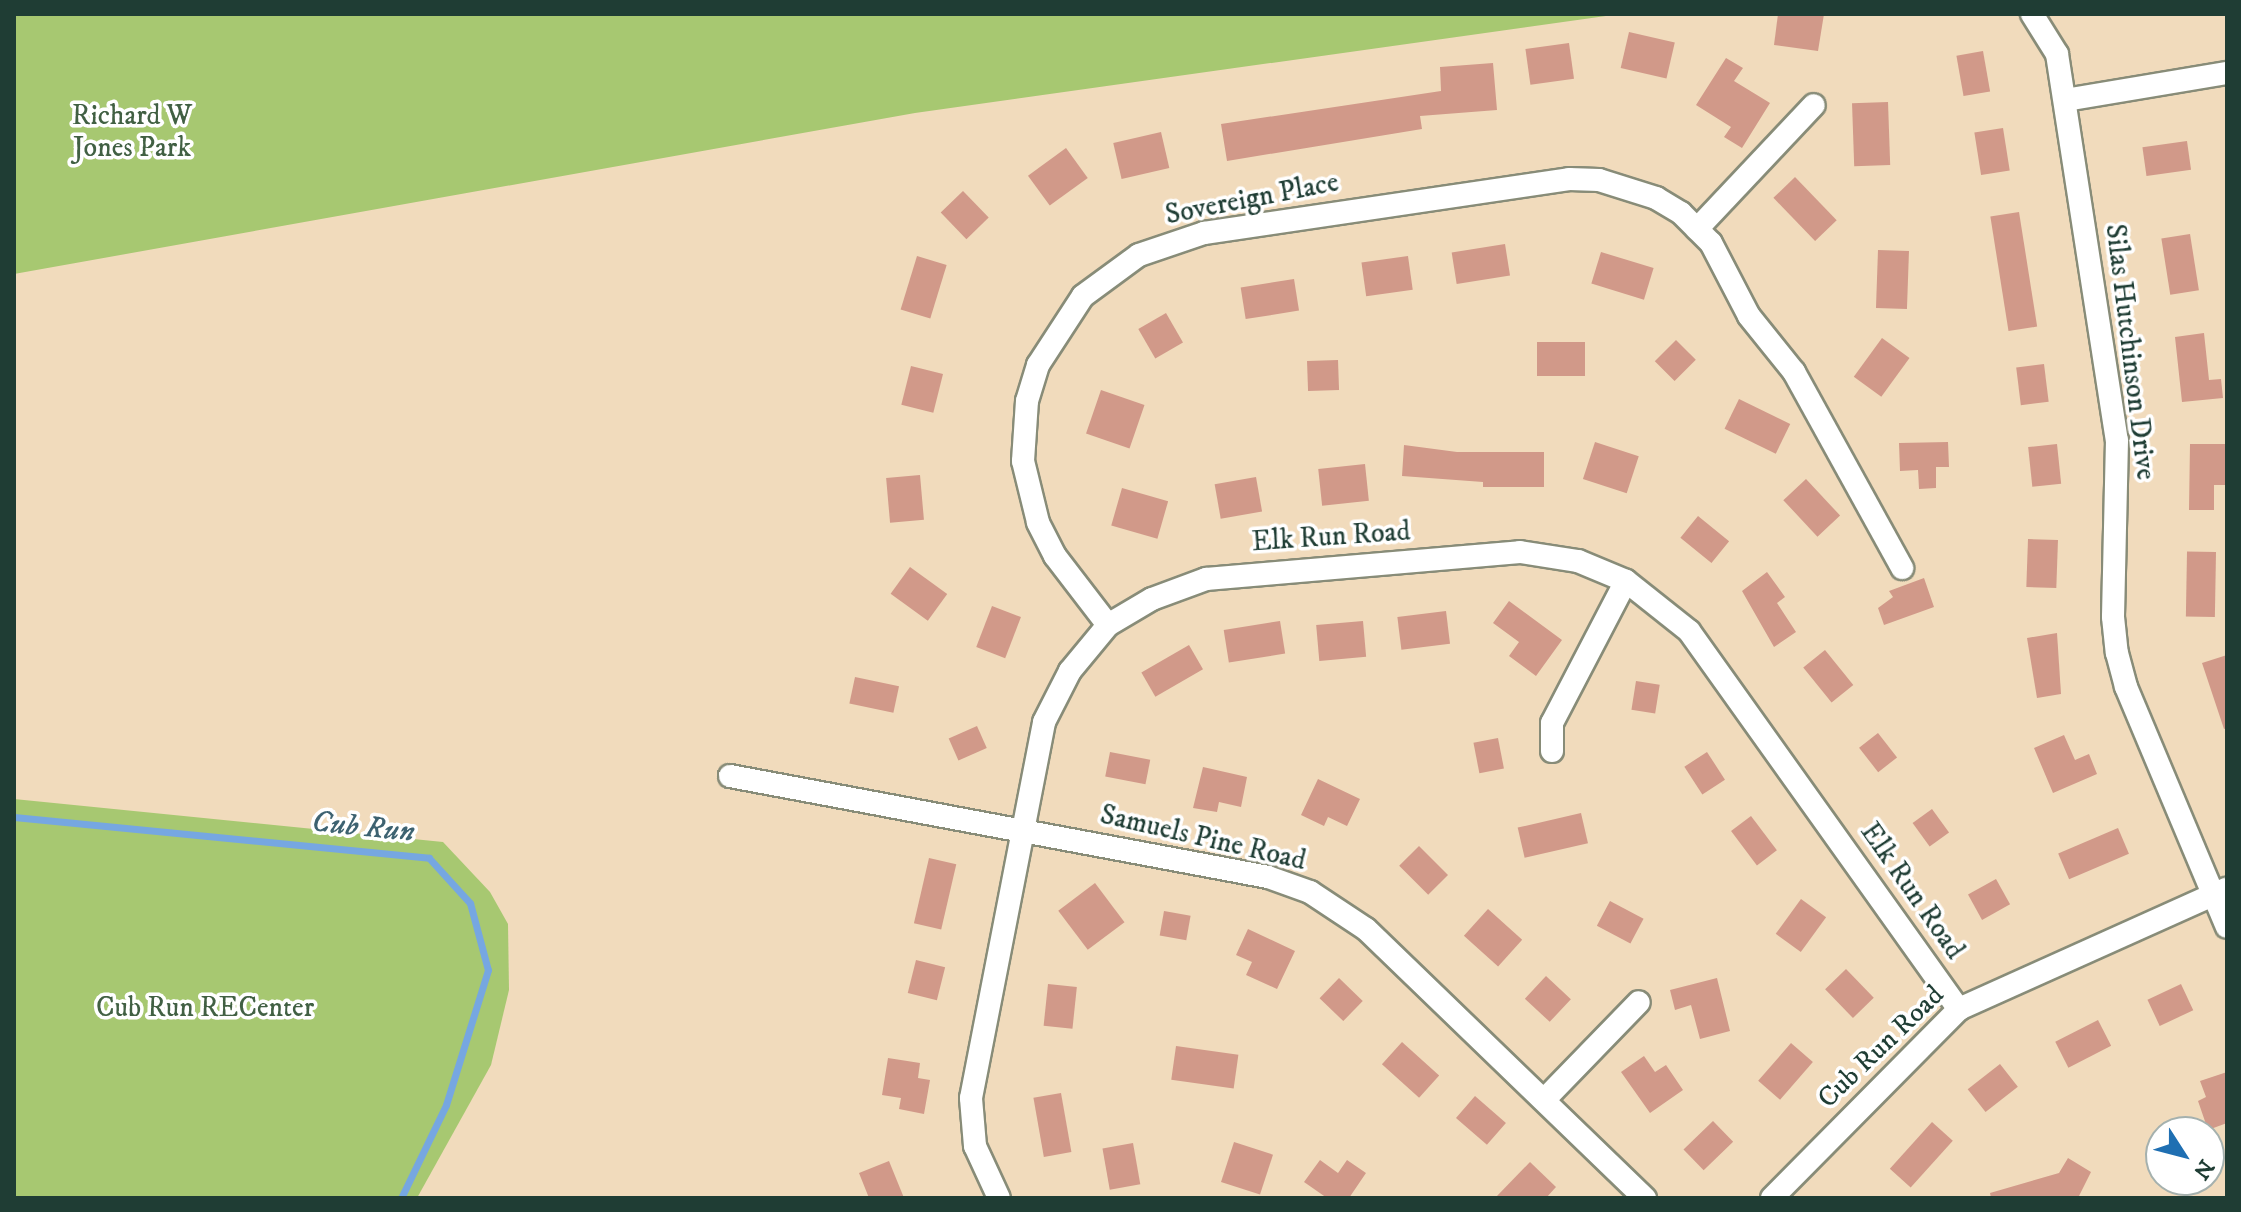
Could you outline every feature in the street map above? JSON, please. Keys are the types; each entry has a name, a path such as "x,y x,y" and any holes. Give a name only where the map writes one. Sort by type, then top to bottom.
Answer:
{"street":[{"name":"Silas Hutchinson Drive","path":"2032,14 2057,54 2117,440 2113,617 2117,653 2126,687 2220,891 2227,927"},
{"path":"2065,100 2227,73"},
{"path":"1697,229 1814,105"},
{"name":"Sovereign Place","path":"1108,625 1069,577 1038,522 1023,437 1027,401 1048,343 1083,296 1109,273 1160,246 1204,233 1569,179 1629,187 1681,213 1724,260 1749,316 1794,372 1902,568"},
{"name":"Elk Run Road","path":"999,1198 975,1146 971,1098 1021,831 1051,704 1108,625 1178,587 1234,574 1520,552 1578,561 1626,581 1671,612 1705,651 1959,1009"},
{"path":"1552,751 1552,723 1626,581"},
{"name":"Samuels Pine Road","path":"730,776 1268,877 1310,892 1366,929 1645,1198"},
{"name":"Cub Run Road","path":"1772,1198 1959,1009 2220,891"},
{"path":"1544,1100 1639,1002"}],"green space":[{"name":"Richard W Jones Park","path":"14,14 1620,14 915,113 14,274"},
{"name":"Cub Run RECenter","path":"14,799 443,842 490,892 508,924 509,990 491,1065 417,1198 14,1198"}],"building":[{"path":"1778,14 1824,14 1818,51 1774,45"},
{"path":"1629,32 1675,43 1666,79 1621,68"},
{"path":"1569,43 1574,79 1530,85 1525,49"},
{"path":"1983,51 1990,91 1964,96 1956,56"},
{"path":"1726,58 1743,68 1734,81 1770,103 1742,148 1724,137 1731,127 1696,105"},
{"path":"1493,63 1497,110 1420,116 1422,129 1227,161 1221,124 1441,91 1440,67"},
{"path":"1888,102 1890,165 1854,166 1852,103"},
{"path":"2003,128 2010,170 1981,175 1974,133"},
{"path":"1161,132 1169,168 1122,179 1113,143"},
{"path":"2187,141 2191,170 2146,176 2142,147"},
{"path":"1066,148 1088,178 1050,206 1028,176"},
{"path":"1795,177 1837,220 1815,241 1773,198"},
{"path":"963,191 989,218 966,239 941,213"},
{"path":"2019,212 2037,327 2009,331 1990,217"},
{"path":"2190,234 2199,290 2170,295 2161,239"},
{"path":"1505,244 1510,276 1457,284 1452,252"},
{"path":"1878,250 1909,251 1907,309 1876,308"},
{"path":"1601,252 1654,268 1644,300 1591,284"},
{"path":"917,256 947,265 930,319 901,310"},
{"path":"1408,256 1413,290 1366,296 1361,263"},
{"path":"1294,279 1299,311 1246,319 1241,287"},
{"path":"1166,313 1183,342 1155,358 1138,329"},
{"path":"2204,333 2209,380 2221,379 2223,398 2182,402 2175,337"},
{"path":"1882,338 1910,358 1881,397 1854,377"},
{"path":"1676,340 1696,360 1675,381 1655,361"},
{"path":"1537,342 1585,342 1585,376 1537,376"},
{"path":"1338,360 1339,390 1308,391 1307,361"},
{"path":"2044,364 2049,402 2021,405 2016,367"},
{"path":"911,366 943,374 933,413 901,405"},
{"path":"1101,390 1144,405 1130,448 1086,433"},
{"path":"1739,399 1790,424 1776,454 1725,429"},
{"path":"1595,442 1639,456 1627,493 1583,479"},
{"path":"1948,442 1949,467 1936,467 1936,488 1919,489 1918,470 1900,471 1899,443"},
{"path":"2057,444 2061,484 2032,487 2028,447"},
{"path":"2190,444 2227,444 2227,485 2214,485 2214,510 2189,510"},
{"path":"1404,445 1457,452 1544,452 1544,487 1483,487 1483,482 1402,476"},
{"path":"1365,464 1369,501 1322,506 1318,469"},
{"path":"920,475 924,520 890,523 886,478"},
{"path":"1256,477 1262,511 1221,519 1215,484"},
{"path":"1806,479 1840,516 1817,537 1783,500"},
{"path":"1122,488 1168,501 1157,539 1111,525"},
{"path":"1698,516 1729,541 1711,563 1680,538"},
{"path":"2028,539 2058,540 2056,588 2026,587"},
{"path":"2187,551 2216,552 2215,617 2186,616"},
{"path":"910,567 947,594 928,621 891,594"},
{"path":"1767,572 1785,597 1777,603 1796,632 1774,647 1742,591"},
{"path":"1924,578 1934,607 1884,625 1878,608 1893,597 1889,591"},
{"path":"1509,601 1562,640 1536,676 1509,656 1519,642 1493,623"},
{"path":"992,606 1021,617 1005,658 976,647"},
{"path":"1446,611 1450,644 1401,650 1397,617"},
{"path":"1280,621 1285,654 1229,663 1224,630"},
{"path":"1363,621 1366,657 1319,661 1316,625"},
{"path":"2057,633 2061,694 2037,698 2027,638"},
{"path":"1189,645 1203,669 1155,697 1141,672"},
{"path":"1825,650 1853,685 1832,703 1803,668"},
{"path":"2227,655 2227,728 2224,729 2202,663"},
{"path":"855,677 899,686 893,713 849,703"},
{"path":"1636,681 1660,685 1655,713 1631,710"},
{"path":"977,726 987,748 958,761 949,739"},
{"path":"1878,733 1897,757 1878,772 1859,748"},
{"path":"2064,735 2075,760 2089,754 2097,774 2053,793 2034,748"},
{"path":"1498,738 1504,768 1479,773 1473,743"},
{"path":"1110,752 1150,760 1145,784 1105,777"},
{"path":"1707,752 1725,780 1702,794 1684,767"},
{"path":"1203,767 1247,777 1241,807 1219,802 1217,812 1193,808"},
{"path":"1318,779 1360,799 1347,826 1328,817 1324,826 1301,815"},
{"path":"1932,809 1949,832 1930,847 1913,823"},
{"path":"1581,813 1588,843 1525,858 1518,828"},
{"path":"1751,816 1777,850 1757,865 1731,831"},
{"path":"2118,828 2129,854 2069,879 2058,853"},
{"path":"1419,846 1448,875 1428,895 1399,866"},
{"path":"929,858 956,864 941,930 914,923"},
{"path":"1996,879 2010,904 1982,920 1968,895"},
{"path":"1095,883 1124,922 1088,950 1058,911"},
{"path":"1801,899 1826,917 1801,952 1776,934"},
{"path":"1610,901 1644,919 1630,944 1597,926"},
{"path":"1488,909 1522,940 1498,967 1464,936"},
{"path":"1164,911 1191,916 1186,940 1160,936"},
{"path":"1248,929 1295,951 1277,989 1246,975 1252,962 1236,955"},
{"path":"916,960 945,967 937,1000 908,993"},
{"path":"1846,969 1874,998 1853,1018 1825,989"},
{"path":"1546,976 1571,999 1550,1022 1525,999"},
{"path":"1339,978 1363,1001 1343,1021 1320,998"},
{"path":"1717,978 1730,1031 1700,1039 1691,1005 1675,1010 1670,990"},
{"path":"1048,984 1077,987 1072,1029 1044,1026"},
{"path":"2181,984 2193,1010 2160,1026 2147,1000"},
{"path":"2098,1020 2111,1046 2068,1068 2055,1042"},
{"path":"1402,1042 1439,1075 1419,1098 1382,1064"},
{"path":"1791,1043 1813,1062 1780,1100 1758,1081"},
{"path":"1176,1046 1238,1055 1234,1088 1171,1080"},
{"path":"1644,1056 1655,1072 1666,1065 1683,1090 1650,1113 1621,1072"},
{"path":"888,1058 920,1063 918,1078 930,1080 924,1114 899,1109 901,1098 882,1095"},
{"path":"2000,1064 2018,1087 1986,1112 1968,1089"},
{"path":"2227,1072 2227,1123 2225,1116 2203,1116 2198,1101 2206,1097 2200,1081"},
{"path":"1061,1093 1071,1152 1044,1157 1033,1098"},
{"path":"1475,1096 1506,1123 1487,1145 1456,1118"},
{"path":"1713,1121 1733,1142 1704,1170 1684,1149"},
{"path":"1932,1122 1953,1141 1911,1188 1890,1169"},
{"path":"1234,1142 1273,1155 1260,1195 1221,1182"},
{"path":"1133,1143 1140,1184 1110,1190 1102,1148"},
{"path":"2068,1158 2091,1172 2078,1198 1991,1198 1990,1193 2059,1173"},
{"path":"1320,1160 1338,1173 1347,1160 1366,1173 1349,1198 1327,1198 1304,1182"},
{"path":"889,1161 904,1198 869,1198 859,1173"},
{"path":"1530,1162 1556,1187 1546,1198 1495,1198"}],"waterway":[{"name":"Cub Run","path":"14,817 429,858 470,903 488,970 446,1105 401,1198"}]}
